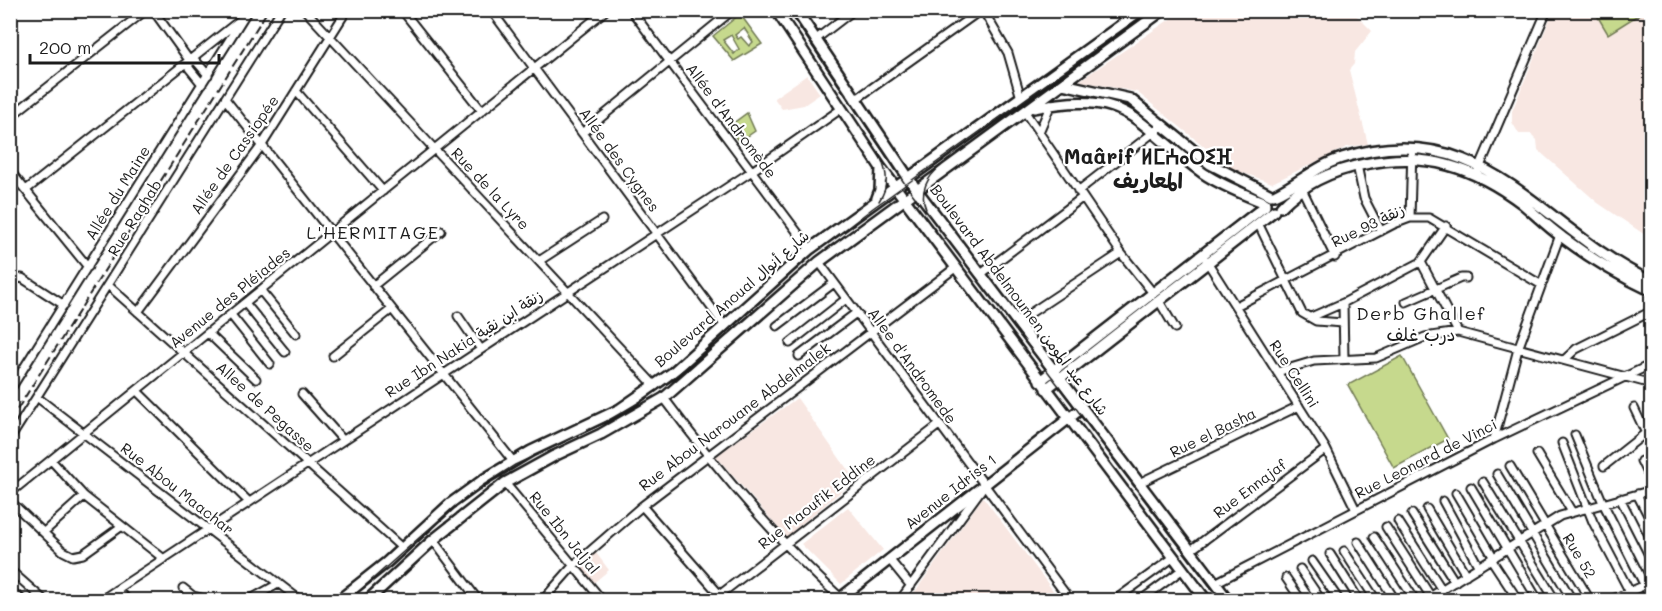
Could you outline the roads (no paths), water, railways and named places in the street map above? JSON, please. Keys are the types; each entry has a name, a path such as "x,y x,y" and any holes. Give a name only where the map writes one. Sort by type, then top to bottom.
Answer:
{"main road":[{"path":"776,10 894,187 1206,600"},
{"name":"Boulevard Abdelmoumen شارع عبد المومن","path":"796,10 907,177 1228,600"},
{"name":"Boulevard Anoual شارع أنوال","path":"339,600 402,548 450,504 512,460 604,417 655,386 682,366 810,249 1142,10"},
{"name":"Boulevard Anoual شارع أنوال","path":"368,600 434,540 505,483 601,434 664,398 687,381 819,262 1163,10"},
{"path":"1040,381 1205,260 1281,199 1210,164 1130,99 1105,91 1064,84"},
{"path":"1027,110 1051,104 1090,102 1113,106 1137,117 1202,172 1271,207"},
{"path":"1273,195 1335,160 1383,149 1412,153 1476,175 1506,192 1560,235 1605,266 1652,291"},
{"path":"1205,260 1258,223 1271,207 1334,172 1412,153 1436,152 1481,166 1528,195 1600,253 1652,282"},
{"path":"876,200 880,190 881,168"},
{"path":"927,204 929,187 947,168"},
{"path":"1271,207 1273,195"},
{"path":"1046,389 1156,297"},
{"name":"Avenue Idriss 1","path":"841,600 889,559 1082,408"},
{"path":"10,592 20,600"}],"street":[{"path":"10,117 146,10"},
{"path":"153,10 189,60 189,68 202,84"},
{"name":"Rue Raghab","path":"10,439 109,286 281,10"},
{"name":"Rue de la Lyre","path":"305,10 655,386"},
{"name":"Allée de Cassiopée","path":"138,312 261,145 347,10"},
{"path":"402,10 483,111"},
{"name":"Allée des Cygnes","path":"491,10 724,326"},
{"name":"Avenue des Pléiades","path":"10,493 606,10"},
{"name":"Allée d'Andromède","path":"631,10 810,249"},
{"path":"582,133 733,10"},
{"path":"815,40 845,13 854,10"},
{"path":"855,100 982,10 1008,53 1021,98"},
{"path":"1476,175 1547,10"},
{"path":"26,190 246,13"},
{"name":"Allée du Maine","path":"10,390 13,379 64,305 246,13"},
{"path":"189,60 196,61 208,75"},
{"path":"296,92 383,191"},
{"path":"226,100 512,460"},
{"path":"1039,132 1051,104"},
{"name":"Rue Ibn Nakia زنقة ابن نقية","path":"101,600 307,462 752,171 841,109"},
{"path":"1027,110 1080,194 1121,253 1156,297 1175,328"},
{"path":"981,274 1163,125"},
{"path":"1410,218 1412,153"},
{"path":"1357,165 1362,194 1381,231"},
{"path":"10,171 88,267"},
{"path":"1302,189 1335,256"},
{"name":"Rue 93 زنقة","path":"1236,306 1410,218 1429,218 1446,226 1540,284"},
{"path":"539,261 602,220"},
{"path":"1258,223 1302,313 1316,321 1343,323"},
{"path":"1311,317 1421,262 1446,226"},
{"path":"373,286 441,231"},
{"path":"1494,439 1518,349 1540,284 1560,235"},
{"path":"1017,322 1121,253"},
{"name":"Rue Cellini","path":"1205,260 1326,449 1356,510"},
{"name":"Allee d'Andromede","path":"819,262 1070,600"},
{"path":"1421,262 1458,332"},
{"name":"Rue Abou Narouane Abdelmalek","path":"543,600 573,566 642,506 955,268"},
{"path":"10,280 21,278 64,305"},
{"path":"1406,302 1461,278 1466,279"},
{"path":"777,326 834,283"},
{"name":"Allee de Pegasse","path":"109,286 402,548"},
{"path":"261,291 296,334"},
{"path":"790,343 846,299"},
{"path":"245,303 285,352"},
{"path":"1343,303 1344,359"},
{"path":"333,356 392,309"},
{"path":"1564,360 1576,349 1652,311"},
{"path":"799,356 856,313"},
{"path":"231,315 270,363"},
{"path":"458,316 480,348"},
{"path":"1277,372 1295,365 1376,358 1425,337 1458,332 1652,384"},
{"path":"208,333 256,380"},
{"name":"Rue Leonard de Vinci","path":"1215,583 1494,439 1652,364"},
{"path":"136,391 249,502"},
{"path":"302,394 342,439"},
{"name":"Rue Abou Maachar","path":"38,398 207,531 300,600"},
{"path":"664,398 707,456 783,544 841,600"},
{"name":"Rue el Basha","path":"1139,483 1299,406"},
{"path":"1634,408 1648,431 1652,446"},
{"name":"Rue Maoufik Eddine","path":"713,600 939,425"},
{"path":"1604,466 1648,431"},
{"path":"1575,435 1603,503 1648,584 1652,600"},
{"path":"1562,443 1588,507 1634,600"},
{"name":"Rue Ennajaf","path":"1191,550 1326,449"},
{"path":"1537,454 1572,512"},
{"path":"51,460 84,496 164,559"},
{"path":"1641,461 1652,484"},
{"name":"Rue 52","path":"1510,466 1590,600"},
{"path":"1497,474 1572,600"},
{"path":"1483,482 1555,600"},
{"name":"Rue Ibn Jaljal","path":"505,483 602,600"},
{"path":"900,600 984,486"},
{"path":"1471,487 1538,600"},
{"path":"1386,527 1428,599 1545,525 1572,512 1652,490"},
{"path":"1456,493 1518,600"},
{"path":"1637,494 1652,523"},
{"path":"44,532 84,496"},
{"path":"1620,498 1652,561"},
{"path":"10,501 63,551 77,556 122,526"},
{"path":"1443,501 1479,567"},
{"path":"642,506 720,595"},
{"path":"1427,509 1466,575"},
{"path":"1412,514 1455,582"},
{"path":"1398,521 1443,590"},
{"path":"1374,537 1415,600"},
{"path":"434,540 478,600"},
{"path":"1358,542 1395,600"},
{"path":"1344,551 1376,600"},
{"path":"1330,554 1359,600"},
{"path":"1115,600 1174,557"},
{"path":"889,559 911,586"},
{"path":"1312,561 1339,600"},
{"path":"1141,600 1183,569"},
{"path":"1300,569 1321,600"},
{"path":"10,570 44,600"},
{"path":"1286,578 1301,600"},
{"path":"249,600 278,584"},
{"path":"1613,600 1648,584"},
{"path":"183,588 194,596 209,600"},
{"path":"116,590 128,600"}],"tram line":[{"path":"788,10 905,184 1222,600"},
{"path":"349,600 455,506 482,486 515,465 604,423 650,396 692,363 803,262 873,208 1150,10"},
{"path":"879,201 886,184 880,156"},
{"path":"926,209 923,197 926,185 941,166"}],"railway":[{"path":"10,421 268,10"}],"district":[{"name":"Maârif ⵍⵎⵄⴰⵔⵉⴼ المعاريف","path":"1148,169"},
{"name":"L'HERMITAGE","path":"373,233"},
{"name":"Derb Ghallef درب غلف","path":"1421,324"}]}
